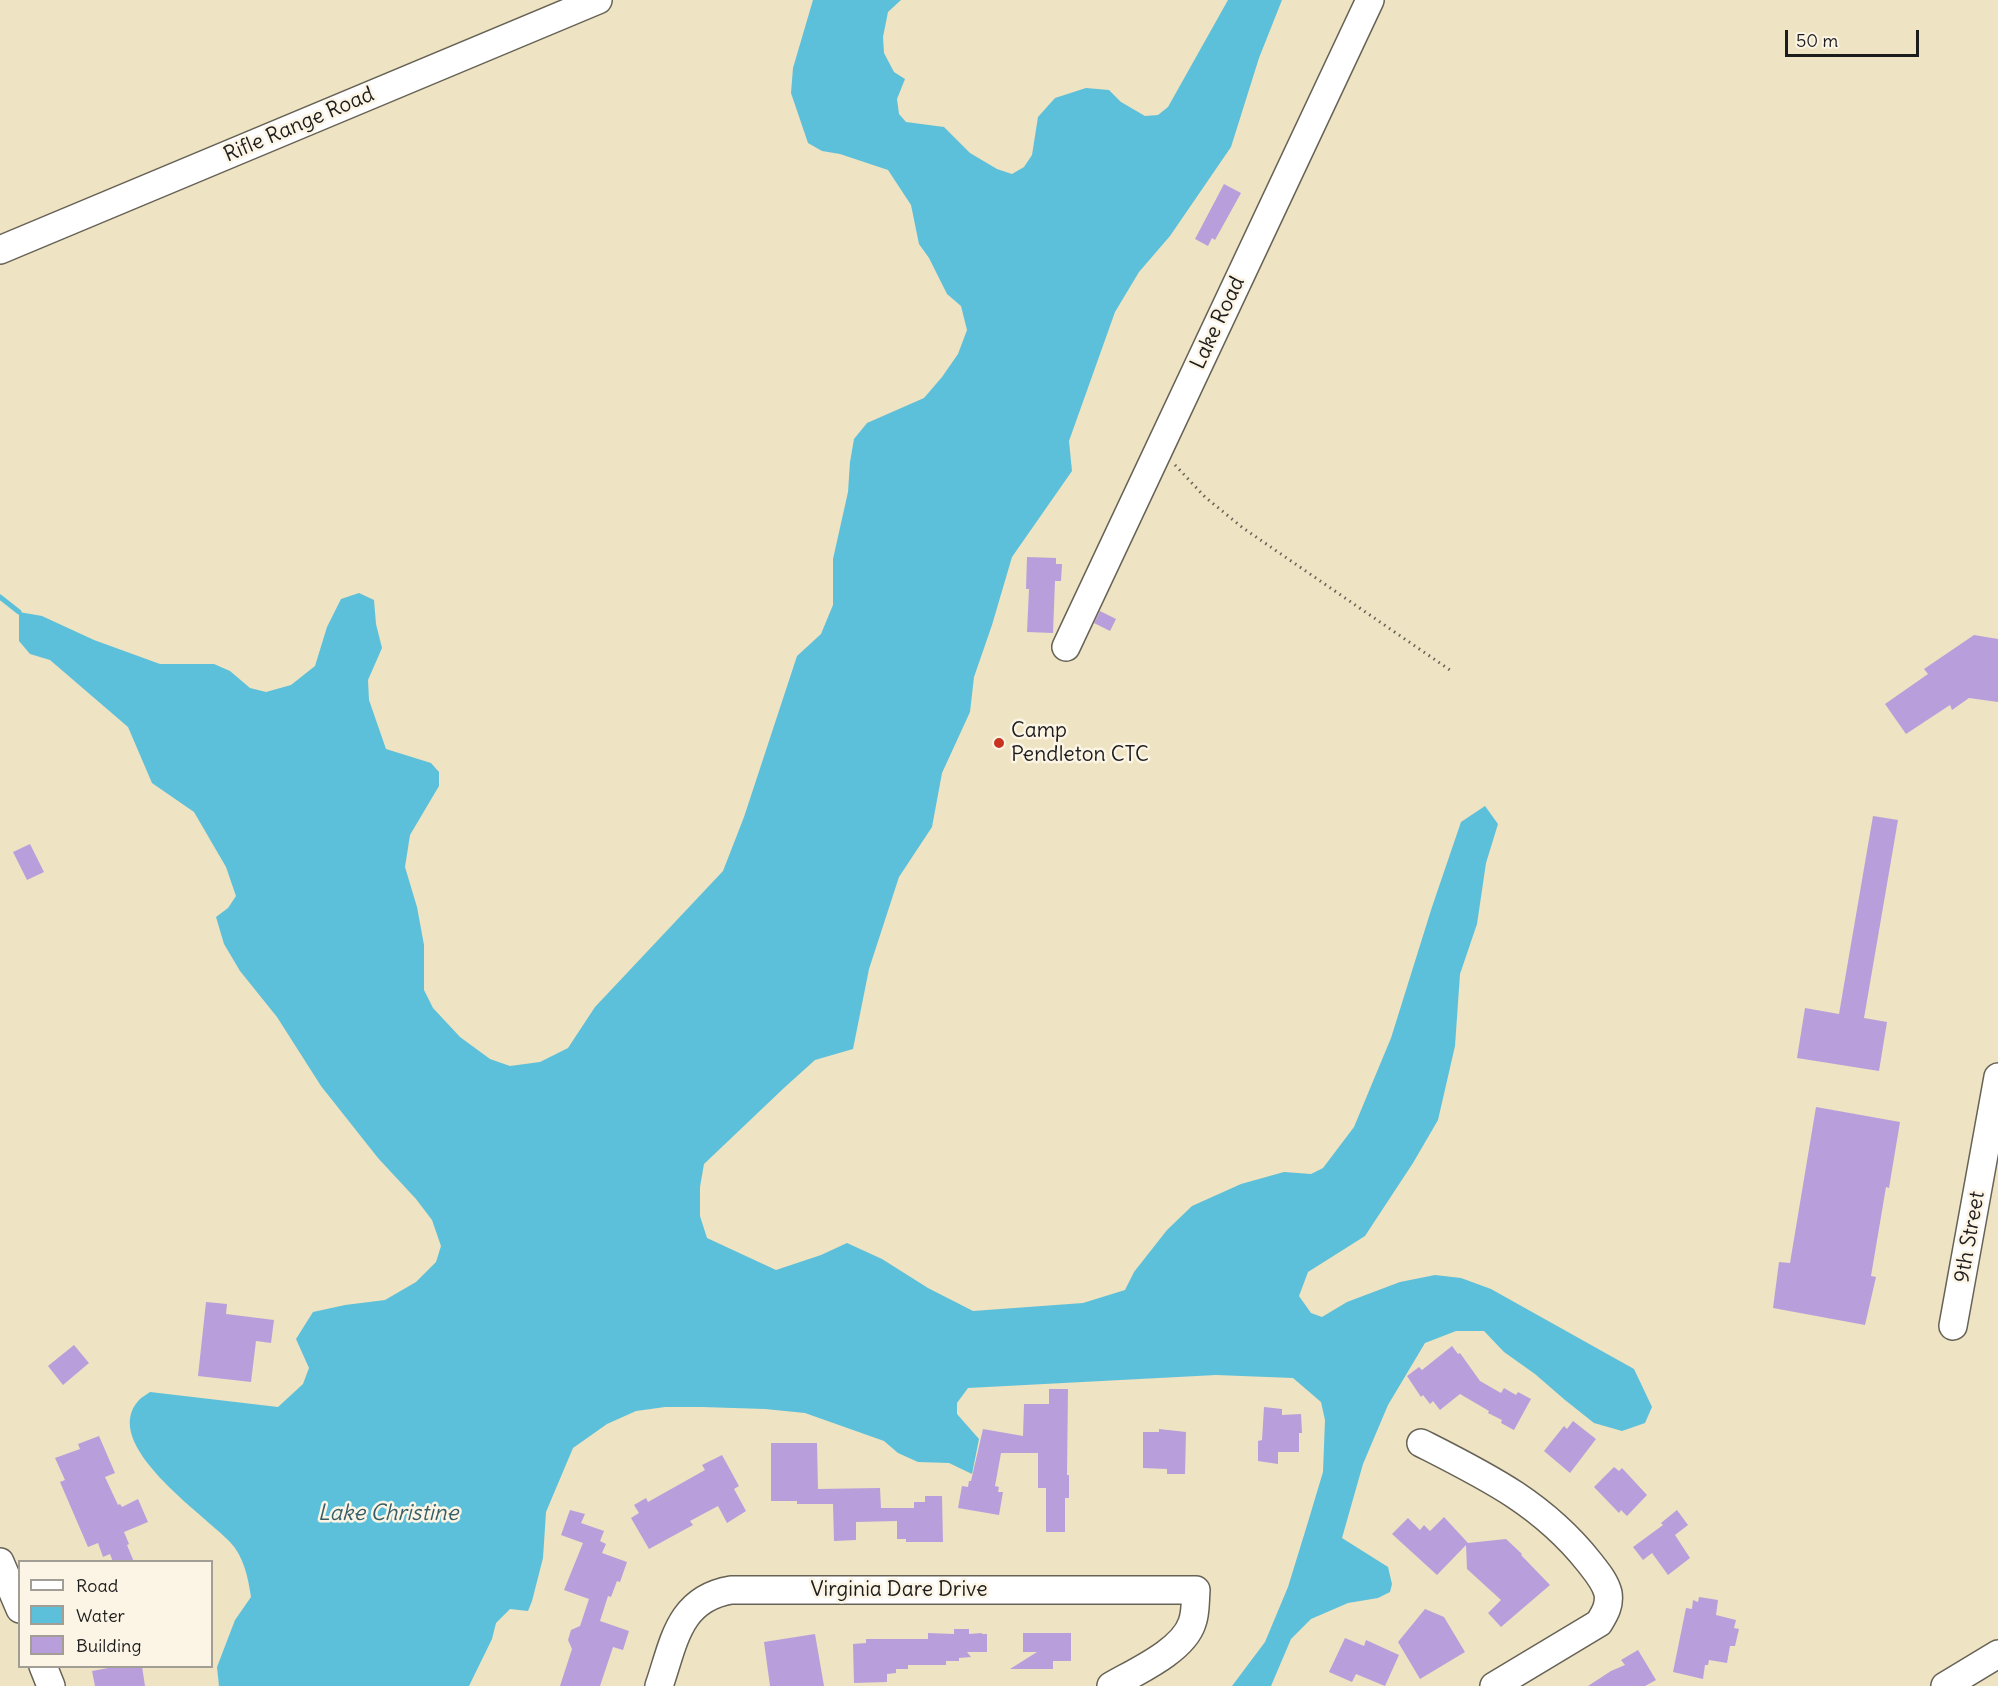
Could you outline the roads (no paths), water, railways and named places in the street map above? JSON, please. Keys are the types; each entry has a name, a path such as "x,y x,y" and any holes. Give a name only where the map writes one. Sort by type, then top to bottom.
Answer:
{"street":[{"name":"Rifle Range Road","path":"0,250 598,0"},
{"name":"Lake Road","path":"1066,647 1370,0"},
{"name":"9th Street","path":"1953,1326 1993,1142 1998,1077"},
{"path":"1421,1443 1494,1480 1525,1500 1555,1524 1602,1578 1608,1593 1608,1608 1599,1623 1494,1686"},
{"path":"0,1562 18,1604"},
{"name":"Virginia Dare Drive","path":"659,1686 680,1623 690,1609 718,1592 731,1590 1196,1590 1193,1622 1186,1636 1170,1651 1111,1686"},
{"path":"1945,1686 1998,1654"},
{"path":"44,1668 51,1686"}],"water":[{"name":"Lake Christine","path":"813,0 901,0 888,12 883,37 884,53 894,72 905,79 897,99 899,114 906,122 944,127 970,153 997,169 1012,174 1024,167 1032,155 1038,117 1055,98 1086,88 1109,90 1121,102 1145,116 1158,115 1168,107 1228,0 1282,0 1259,58 1231,147 1170,236 1139,272 1115,312 1069,441 1072,471 1012,557 974,677 970,712 942,773 932,827 899,877 869,969 853,1049 815,1060 704,1164 700,1187 700,1216 707,1238 776,1270 821,1255 847,1243 882,1259 928,1288 973,1311 1083,1303 1125,1290 1134,1272 1167,1230 1192,1206 1241,1184 1284,1172 1311,1174 1323,1168 1354,1127 1391,1038 1461,822 1485,806 1498,824 1486,863 1477,924 1460,974 1455,1046 1438,1120 1365,1236 1308,1272 1299,1296 1311,1313 1322,1317 1347,1302 1400,1282 1435,1275 1461,1278 1491,1289 1634,1369 1652,1407 1645,1423 1622,1431 1594,1423 1535,1374 1504,1352 1484,1331 1456,1331 1425,1343 1388,1405 1363,1464 1342,1538 1388,1567 1392,1584 1390,1592 1378,1598 1348,1603 1311,1619 1291,1639 1271,1686 1232,1686 1265,1642 1288,1587 1323,1472 1325,1420 1321,1402 1293,1378 1216,1375 968,1388 957,1403 957,1414 979,1439 972,1474 949,1463 918,1462 898,1453 884,1441 805,1413 702,1407 665,1407 636,1411 607,1424 573,1448 546,1512 543,1558 528,1611 510,1609 496,1623 492,1639 469,1686 219,1686 217,1667 235,1620 251,1597 247,1575 239,1554 230,1542 179,1497 143,1457 132,1437 130,1418 139,1400 150,1392 278,1407 303,1384 309,1368 296,1339 313,1312 385,1300 416,1282 436,1262 441,1246 432,1220 378,1158 321,1086 277,1017 240,971 224,944 216,917 228,908 236,896 226,867 194,812 152,783 128,727 50,660 30,654 19,641 19,612 42,616 94,640 160,664 214,664 230,671 250,688 266,692 291,685 315,666 327,627 341,599 359,593 374,600 376,624 382,648 368,680 369,700 386,749 431,763 439,772 439,786 410,835 405,867 417,907 424,945 424,990 433,1008 460,1037 490,1059 510,1066 540,1062 568,1048 595,1007 723,871 744,817 797,656 821,634 833,605 833,559 848,492 854,439 867,423 924,398 958,354 967,330 961,306 947,294 929,258 919,244 911,205 888,170 840,154 822,151 808,143 791,93 793,68"}],"waterway":[{"path":"0,597 19,612"}],"place":[{"name":"Camp Pendleton CTC","path":"999,743"}]}
